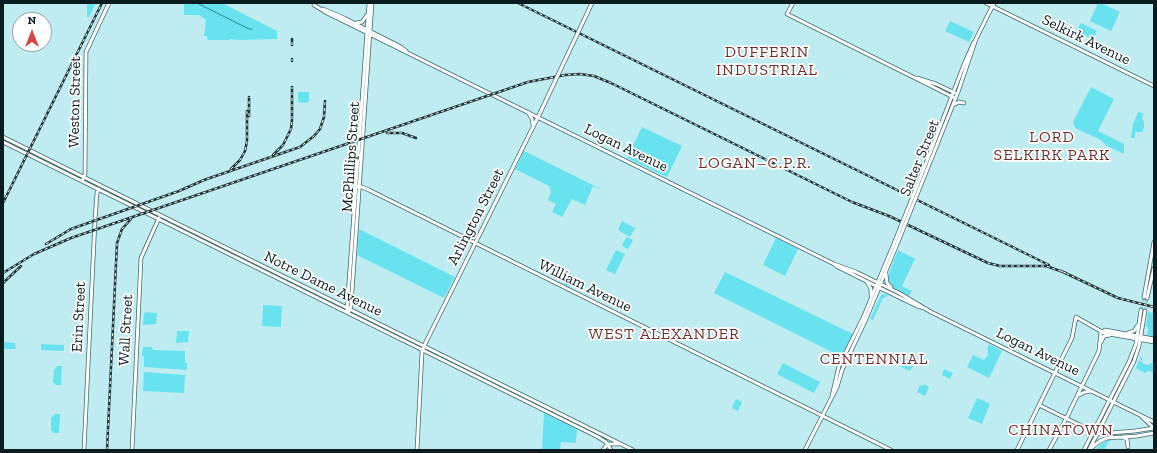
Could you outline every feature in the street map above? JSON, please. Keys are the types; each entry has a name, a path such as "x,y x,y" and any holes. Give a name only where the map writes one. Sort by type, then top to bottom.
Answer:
{"main road":[{"name":"Weston Street","path":"83,179 85,174 86,52 109,3"},
{"name":"Logan Avenue","path":"309,3 355,24 366,31"},
{"name":"McPhillips Street","path":"348,311 368,3"},
{"name":"McPhillips Street","path":"348,311 360,187 372,3"},
{"name":"Arlington Street","path":"417,450 423,348 540,113 592,3"},
{"path":"793,3 787,14 945,93 954,95"},
{"path":"986,3 989,13"},
{"name":"Selkirk Avenue","path":"986,3 993,4 1154,86"},
{"name":"Salter Street","path":"879,285 886,273 951,105 972,45 993,4"},
{"name":"Logan Avenue","path":"314,5 838,267 899,293 924,308 1154,422"},
{"path":"355,24 362,22 368,14"},
{"path":"916,78 922,78 954,95"},
{"path":"945,93 951,105 959,102 964,103"},
{"path":"527,111 532,120 532,129"},
{"name":"Notre Dame Avenue","path":"3,137 83,179 99,190 165,223 631,450"},
{"name":"Notre Dame Avenue","path":"3,142 101,186 336,303 348,311"},
{"name":"Erin Street","path":"84,450 96,193 101,186"},
{"name":"William Avenue","path":"355,186 360,187 474,243 891,450"},
{"name":"Wall Street","path":"132,450 141,258 156,227 159,215"},
{"path":"156,227 161,223 165,223"},
{"name":"Salter Street","path":"879,285 884,269 897,242"},
{"path":"1154,242 1145,298 1154,268"},
{"path":"871,297 871,289 867,279 877,277 884,269"},
{"path":"886,273 886,280 889,285 899,293"},
{"name":"Logan Avenue","path":"879,285 890,293 924,308"},
{"path":"832,397 839,366 871,297 879,285"},
{"path":"805,450 837,387 843,367 876,298 879,285"},
{"path":"876,298 882,292 890,293"},
{"path":"336,303 344,303 348,294"},
{"path":"1084,450 1114,402 1134,361 1143,310 1139,323 1134,332 1125,334"},
{"path":"1017,450 1072,338 1076,317 1111,335"},
{"path":"1089,450 1110,401 1128,366 1139,338 1139,323"},
{"path":"1103,331 1105,330 1125,334 1154,342"},
{"path":"1100,345 1103,331"},
{"path":"1049,450 1078,396 1104,336 1111,335 1154,339"},
{"name":"Notre Dame Avenue","path":"423,348 598,437 608,444"},
{"path":"1078,396 1082,393 1091,391"},
{"path":"1039,405 1096,433 1135,431 1154,428"},
{"name":"Logan Avenue","path":"1142,417 1154,428"},
{"path":"1089,450 1104,439 1154,433"},
{"path":"1121,437 1127,439 1128,447"},
{"path":"603,450 608,444 621,444"},
{"path":"608,444 611,450"}],"shaded area":[{"path":"87,3 96,3 89,17 87,17"},
{"path":"184,3 222,3 277,31 277,39 208,40 207,36 204,36 206,20 199,15 184,15"},
{"path":"1098,3 1120,12 1111,31 1090,21"},
{"path":"950,21 974,32 969,42 945,31"},
{"path":"1081,23 1097,31 1094,37 1092,36 1090,38 1081,34 1080,36 1075,33"},
{"path":"1091,87 1114,99 1098,131 1124,144 1124,154 1107,146 1101,140 1075,128 1073,122"},
{"path":"298,92 309,92 309,100 307,103 298,102"},
{"path":"1138,112 1143,113 1142,119 1144,122 1144,128 1142,132 1135,132 1135,138 1131,138 1133,124"},
{"path":"642,127 682,146 667,177 627,158"},
{"path":"524,151 600,189 593,186 585,205 572,199 562,217 552,212 556,204 548,200 551,192 549,186 515,169"},
{"path":"622,221 635,228 630,237 618,230"},
{"path":"359,229 455,277 444,298 357,255"},
{"path":"626,237 633,240 628,249 622,246"},
{"path":"776,238 798,249 785,276 763,265"},
{"path":"616,250 625,254 615,274 606,270"},
{"path":"898,250 915,259 902,286 912,291 909,296 891,286 888,281 889,273"},
{"path":"561,269 575,276 570,287 564,284 565,278 559,273"},
{"path":"725,272 853,334 842,357 714,293"},
{"path":"882,294 889,295 883,298 873,320 870,319 879,299"},
{"path":"263,305 282,306 281,327 262,326"},
{"path":"145,312 157,313 156,324 143,325"},
{"path":"1148,312 1154,313 1154,337 1147,335 1148,328 1146,326"},
{"path":"177,331 189,331 188,342 176,343"},
{"path":"3,342 15,343 16,349 3,349"},
{"path":"41,344 64,345 64,351 41,350"},
{"path":"989,344 1002,351 989,378 967,367 973,355 984,360 986,358 988,355 987,349"},
{"path":"143,347 152,347 153,350 185,351 185,363 187,363 186,370 144,367 144,356 142,356"},
{"path":"1141,356 1143,361 1140,359 1140,361 1144,364 1148,365 1154,361 1154,376 1151,371 1145,373 1136,368"},
{"path":"904,361 913,366 910,371 901,367"},
{"path":"783,363 820,382 814,393 777,374"},
{"path":"57,366 62,366 61,385 56,385 53,382 54,370"},
{"path":"944,369 953,373 950,379 942,375"},
{"path":"144,372 185,375 184,393 143,391"},
{"path":"924,384 929,387 925,396 917,392 920,385 923,386"},
{"path":"977,398 990,404 982,424 968,418"},
{"path":"736,399 742,402 738,411 732,408"},
{"path":"544,413 577,429 576,443 561,442 560,450 542,450"},
{"path":"55,414 60,414 59,433 54,433 51,430 51,418"},
{"path":"1108,440 1113,440 1109,441 1104,450 1096,450 1100,445"}],"waterway":[{"path":"197,3 249,29 252,29"}],"tunnel":[{"path":"1141,310 1144,297"},
{"path":"1145,311 1147,298"}],"railway":[{"path":"3,203 102,3"},
{"path":"518,3 1049,265"},
{"path":"292,39 292,45"},
{"path":"3,273 34,254 71,238 528,82 565,75 580,74 594,76 611,83 852,202 889,216 988,263 1000,266 1046,266 1066,273"},
{"path":"273,155 283,145 291,129 292,87"},
{"path":"249,97 249,116"},
{"path":"46,244 71,229 179,191 204,180 300,147 320,129 324,117 325,101"},
{"path":"231,169 240,160 245,151 247,141 247,111"},
{"path":"387,133 402,133 416,138"},
{"path":"107,450 117,243 122,229 131,219"},
{"path":"3,283 21,266"},
{"path":"1061,271 1118,298 1154,307"}],"district":[{"name":"DUFFERIN INDUSTRIAL","path":"767,61"},
{"name":"LORD SELKIRK PARK","path":"1052,146"},
{"name":"LOGAN–C.P.R.","path":"755,163"},
{"name":"WEST ALEXANDER","path":"664,334"},
{"name":"CENTENNIAL","path":"874,359"},
{"name":"CHINATOWN","path":"1061,430"}]}
